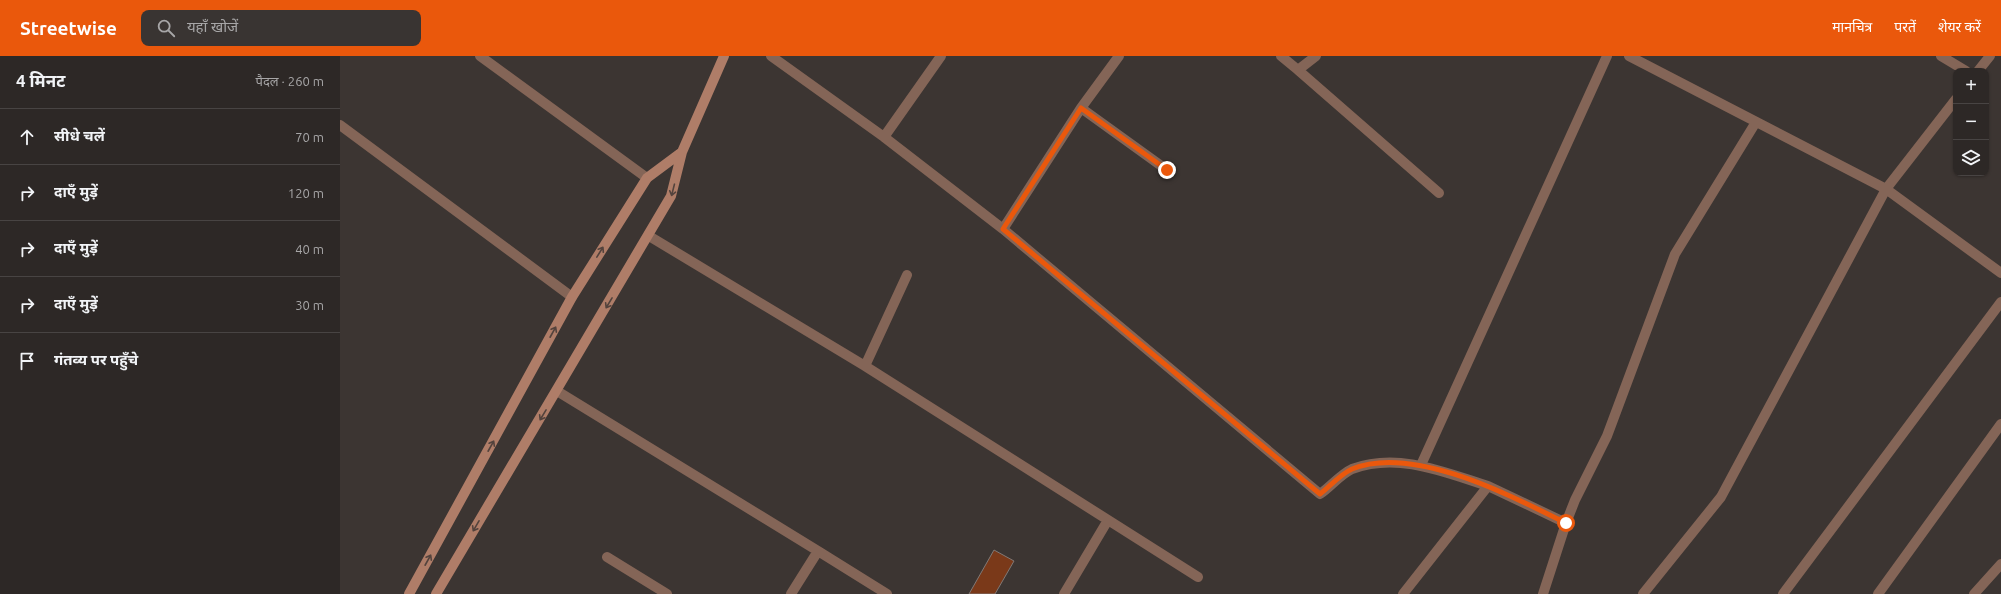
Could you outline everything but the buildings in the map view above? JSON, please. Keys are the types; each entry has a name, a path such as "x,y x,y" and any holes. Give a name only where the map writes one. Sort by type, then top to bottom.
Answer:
{"main road":[{"path":"436,594 649,236 671,196 682,152 724,56"},
{"path":"409,594 572,297 647,178 682,152"}],"street":[{"path":"480,56 647,178"},
{"path":"771,56 884,137 1003,229 1320,494 1351,470 1386,462 1421,465 1488,486 1566,523"},
{"path":"884,137 941,56"},
{"path":"1003,229 1081,108 1119,56"},
{"path":"1282,56 1439,193"},
{"path":"1298,70 1316,56"},
{"path":"1421,465 1607,56"},
{"path":"1629,56 1886,189 2001,273"},
{"path":"1941,56 1961,68"},
{"path":"1980,68 1990,56"},
{"path":"1643,594 1722,497 1886,189 1953,103"},
{"path":"1081,108 1167,170"},
{"path":"1543,594 1566,523 1575,500 1607,436 1675,254 1756,122"},
{"path":"340,125 572,297"},
{"path":"649,236 865,366 1198,577"},
{"path":"865,366 907,275"},
{"path":"1783,594 2001,302"},
{"path":"557,391 887,594"},
{"path":"1878,594 2001,424"},
{"path":"1403,594 1488,486"},
{"path":"1064,594 1108,520"},
{"path":"791,594 818,551"},
{"path":"607,556 667,594"},
{"path":"1974,594 2001,564"}],"route":[{"path":"1167,170 1081,108 1003,229 1320,494 1351,470 1386,462 1421,465 1488,486 1566,523"}]}
